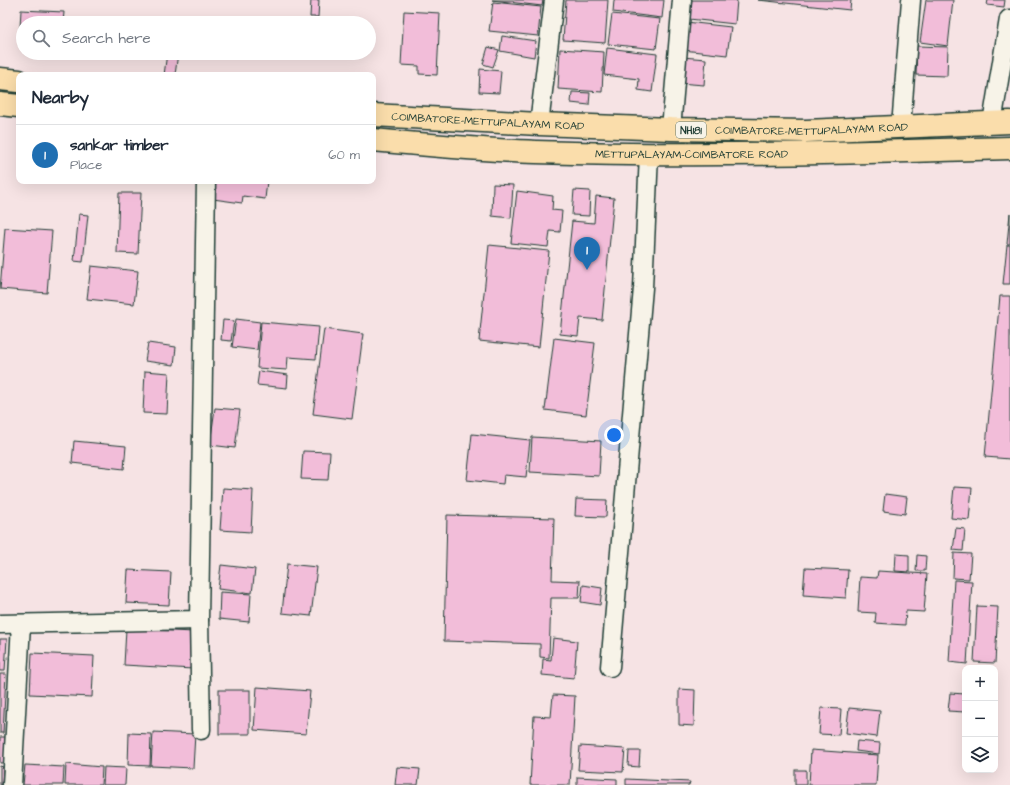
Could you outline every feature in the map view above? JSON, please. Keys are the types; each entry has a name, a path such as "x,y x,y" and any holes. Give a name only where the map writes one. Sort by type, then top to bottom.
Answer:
{"highway":[{"path":"0,79 16,81"},
{"path":"0,104 16,106"},
{"name":"COIMBATORE-METTUPALAYAM ROAD","path":"376,116 671,130 806,131 1001,123"},
{"name":"METTUPALAYAM-COIMBATORE ROAD","path":"376,140 535,152 649,154 814,154 1010,148"}],"street":[{"path":"539,124 554,0"},
{"path":"671,130 682,0"},
{"path":"900,127 911,0"},
{"path":"1001,123 1010,19"},
{"path":"610,667 643,288 649,154"},
{"path":"201,730 199,620 206,184"},
{"path":"0,624 199,620"},
{"path":"12,785 21,624"}],"building":[{"path":"311,0 319,0 318,16 310,16"},
{"path":"492,0 543,0 542,6"},
{"path":"566,0 608,0 605,43 563,40"},
{"path":"614,0 664,0 662,18 613,12"},
{"path":"691,0 737,0 735,24 689,19"},
{"path":"758,0 851,0 850,10"},
{"path":"926,0 953,0 948,46 920,42"},
{"path":"988,0 1005,0 1004,7 987,5"},
{"path":"493,2 541,7 538,36 489,31"},
{"path":"21,10 64,12 64,16 21,16"},
{"path":"404,11 440,13 437,75 419,74 419,66 401,65"},
{"path":"612,14 660,19 656,49 608,44"},
{"path":"686,22 731,27 727,55 683,50"},
{"path":"502,36 536,41 534,57 500,51"},
{"path":"917,46 948,47 947,76 916,75"},
{"path":"488,47 499,50 493,67 483,64"},
{"path":"607,48 657,54 652,92 638,90 639,79 604,75"},
{"path":"560,49 604,52 602,92 558,89"},
{"path":"682,57 706,59 704,85 679,83"},
{"path":"166,60 177,60 175,72 164,72"},
{"path":"480,69 501,71 499,93 479,92"},
{"path":"572,92 590,93 589,105 571,103"},
{"path":"215,184 267,184 265,199 243,196 242,203 213,199"},
{"path":"493,184 513,185 511,218 492,216"},
{"path":"574,190 590,191 589,216 572,215"},
{"path":"517,191 553,196 552,210 562,211 560,232 550,231 548,247 511,243"},
{"path":"119,193 141,193 138,254 117,253"},
{"path":"596,196 614,198 602,320 580,318 578,336 560,334 572,221 594,223"},
{"path":"1010,213 1010,244 1007,244"},
{"path":"79,214 88,215 83,262 74,261"},
{"path":"5,228 52,231 47,293 0,289"},
{"path":"489,245 549,251 539,347 479,341"},
{"path":"1007,245 1010,245 1010,284 1003,284"},
{"path":"91,266 138,271 134,304 87,299"},
{"path":"1000,296 1010,296 1010,459 985,457"},
{"path":"236,319 260,322 257,350 232,347"},
{"path":"223,320 234,321 231,341 221,340"},
{"path":"261,322 319,327 316,359 288,357 287,370 257,368"},
{"path":"324,329 363,334 352,419 313,414"},
{"path":"554,338 595,343 586,415 545,410"},
{"path":"148,343 176,347 174,365 145,361"},
{"path":"145,371 169,373 167,414 143,413"},
{"path":"259,371 288,375 287,388 257,385"},
{"path":"215,408 240,410 235,448 210,445"},
{"path":"472,434 530,440 526,477 504,475 503,484 467,480"},
{"path":"532,437 601,441 599,476 530,472"},
{"path":"74,441 126,446 124,469 72,463"},
{"path":"303,451 330,452 328,480 301,479"},
{"path":"954,487 972,488 969,520 951,518"},
{"path":"223,488 253,490 251,532 220,530"},
{"path":"885,494 907,497 905,514 883,511"},
{"path":"576,499 607,500 606,517 575,516"},
{"path":"447,515 554,518 552,580 580,581 579,598 551,598 549,658 540,657 540,644 444,641"},
{"path":"956,528 965,529 963,551 953,550"},
{"path":"954,553 971,554 969,579 953,578"},
{"path":"896,554 909,555 909,572 895,571"},
{"path":"917,555 926,556 925,571 916,571"},
{"path":"287,564 317,567 311,616 282,613"},
{"path":"221,565 255,569 252,593 218,589"},
{"path":"805,568 848,570 846,598 803,595"},
{"path":"128,570 171,572 169,605 126,603"},
{"path":"878,571 927,574 924,612 906,611 905,625 875,623 876,613 858,612 860,577 877,578"},
{"path":"954,580 972,581 967,664 949,662"},
{"path":"583,585 602,588 600,605 581,602"},
{"path":"220,592 251,594 249,622 219,619"},
{"path":"977,606 998,607 995,663 974,662"},
{"path":"126,629 195,632 193,669 124,665"},
{"path":"553,638 577,641 574,678 542,675 543,659 551,660"},
{"path":"0,639 7,639 5,671 0,671"},
{"path":"32,653 94,656 92,697 30,694"},
{"path":"0,674 6,674 3,733 0,733"},
{"path":"257,687 310,691 306,734 254,730"},
{"path":"679,689 695,690 694,726 679,725"},
{"path":"219,690 250,690 250,734 219,734"},
{"path":"950,693 962,694 962,712 948,711"},
{"path":"553,695 575,696 570,785 530,785 534,716 551,717"},
{"path":"821,708 841,709 839,735 819,734"},
{"path":"849,708 880,711 877,737 846,733"},
{"path":"153,732 195,734 193,768 151,766"},
{"path":"129,733 151,734 150,766 128,765"},
{"path":"0,737 8,737 5,763 0,763"},
{"path":"857,741 880,743 879,754 856,751"},
{"path":"580,746 625,749 623,772 578,770"},
{"path":"811,750 878,755 876,785 809,785"},
{"path":"629,751 640,751 639,767 628,766"},
{"path":"66,764 102,767 101,785 65,785"},
{"path":"25,765 64,767 63,785 23,785"},
{"path":"0,766 3,767 2,785 0,785"},
{"path":"104,767 126,768 125,785 103,785"},
{"path":"397,767 420,769 418,785 395,785"},
{"path":"795,770 806,770 806,785 795,785"},
{"path":"577,777 617,779 617,785 577,785"},
{"path":"626,779 690,782 689,785 626,785"}],"place":[{"name":"sankar timber","path":"587,270"}]}
